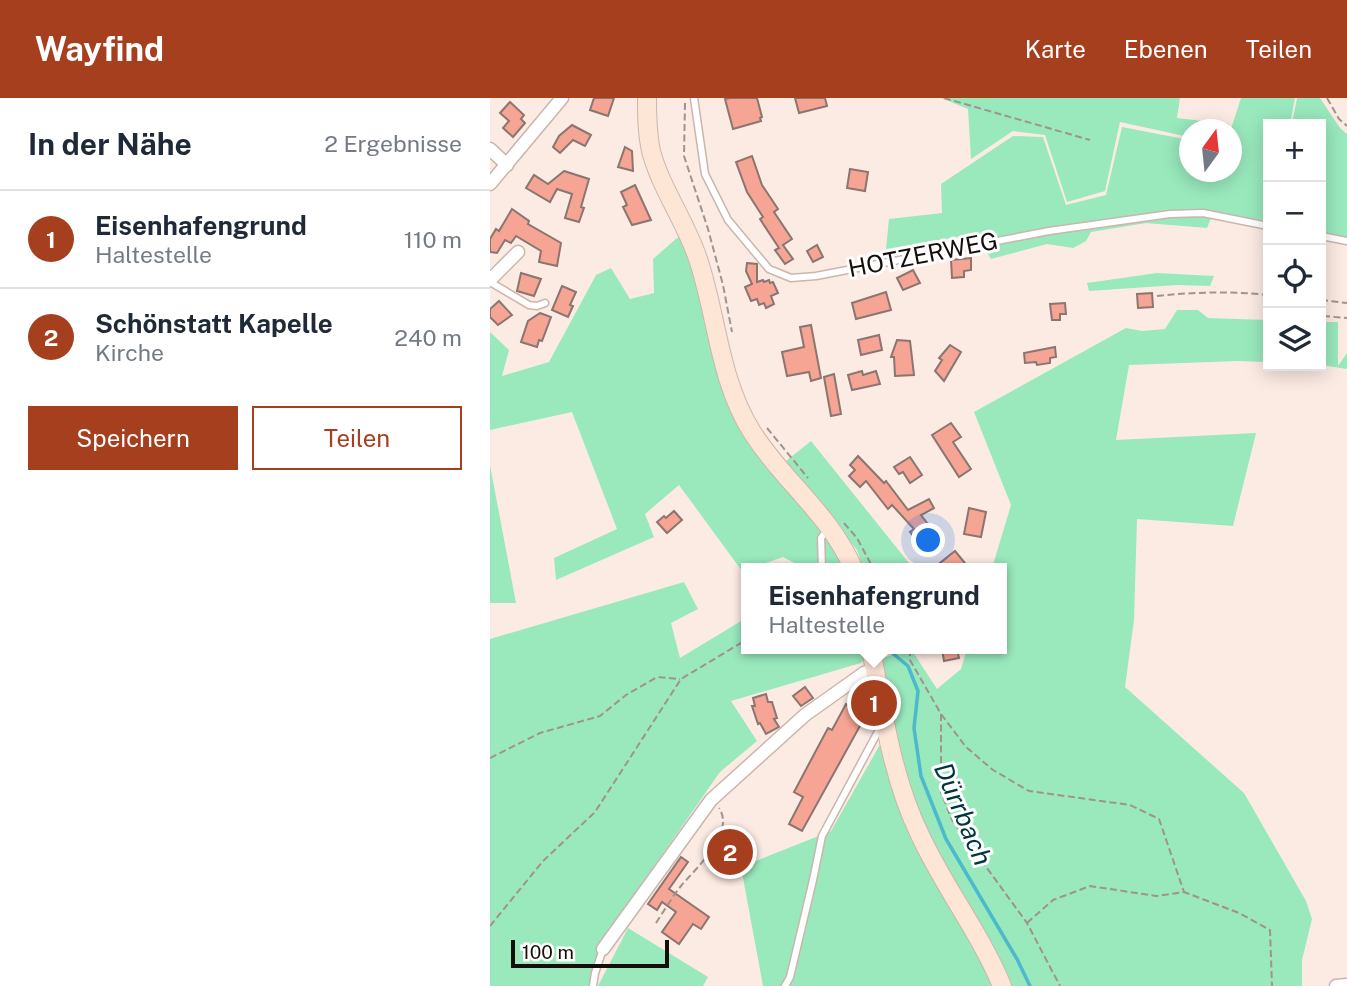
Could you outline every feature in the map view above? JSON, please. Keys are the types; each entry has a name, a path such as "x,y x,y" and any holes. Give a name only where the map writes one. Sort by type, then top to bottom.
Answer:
{"street":[{"path":"490,184 562,98"},
{"path":"647,98 651,153 698,258 734,395 762,446 835,521 851,563"},
{"path":"490,149 507,165"},
{"path":"490,281 518,252"},
{"path":"872,654 904,794 919,834 1002,986"},
{"path":"603,949 711,800 805,715 864,673 875,669"},
{"path":"1336,986 1347,985"}],"lane":[{"name":"HOTZERWEG","path":"694,98 705,174 728,219 769,269 791,278 816,276 1049,231 1170,214 1203,214 1263,225"},
{"path":"1326,237 1347,241"},
{"path":"490,281 529,305 544,303"},
{"path":"822,563 821,538 835,521"},
{"path":"785,986 790,977 822,836 886,720"},
{"path":"593,986 603,949"}],"path":[{"path":"685,98 684,156 708,229 723,285 732,334"},
{"path":"944,98 1090,141"},
{"path":"1327,98 1339,119 1347,126"},
{"path":"1157,296 1211,292 1263,295"},
{"path":"1326,301 1347,303"},
{"path":"1326,316 1347,318"},
{"path":"764,424 813,485"},
{"path":"835,521 857,538 870,563"},
{"path":"490,926 544,860 595,812 681,679 741,643"},
{"path":"910,654 910,660 941,713 966,747 993,770 1029,791 1130,805 1159,819 1184,892"},
{"path":"490,758 540,733 600,716 626,695 657,677 681,679"},
{"path":"941,713 941,792 952,820 1027,923 1059,986"},
{"path":"656,923 680,888 709,856 723,825 723,814 711,800"},
{"path":"1027,923 1053,900 1090,886 1156,896 1184,892 1239,913 1270,930 1272,986"}],"green space":[{"path":"941,98 1180,98 1177,118 1186,119 1179,119 1179,135 1120,122 1105,191 1067,202 1045,135 1013,131 971,159 968,109"},
{"path":"1241,98 1295,98 1291,119 1263,119 1263,221 1214,211 1207,228 1146,223 1091,232 1086,241 1073,248 1047,244 991,259 976,234 886,249 889,219 942,213 941,184 1013,136 1043,137 1066,205 1106,195 1122,127 1179,138 1179,182 1242,182 1242,119 1234,119"},
{"path":"1297,98 1320,98 1347,134 1347,239 1326,234 1326,119 1293,119"},
{"path":"683,237 730,400 818,520 844,563 794,563 783,557 765,563 741,563 741,570 679,485 645,514 654,537 556,580 554,558 617,529 572,412 490,430 490,332 509,350 502,376 549,362 596,275 611,268 630,299 654,293 653,259 677,238"},
{"path":"1157,273 1214,276 1210,286 1177,285 1089,291 1087,283"},
{"path":"1177,310 1198,310 1208,318 1263,320 1263,362 1129,365 1116,440 1256,433 1233,526 1137,519 1134,620 1125,687 1244,793 1306,901 1312,919 1302,960 1302,986 763,986 741,867 831,831 895,718 879,659 895,654 914,654 937,689 961,669 966,654 1007,654 1007,563 994,563 1011,505 974,412 1126,328 1142,331 1165,329"},
{"path":"1326,322 1338,322 1338,366 1347,353 1347,369 1326,366"},
{"path":"811,441 909,563 861,563 857,550 786,461"},
{"path":"490,465 516,603 490,603"},
{"path":"684,582 698,609 671,623 680,658 741,621 741,654 868,654 861,663 731,701 757,741 720,772 603,939 591,976 591,986 490,986 490,639"},
{"path":"628,928 708,977 703,986 598,986"}],"building":[{"path":"594,98 614,98 608,116 590,110"},
{"path":"757,98 761,121 733,129 725,99"},
{"path":"795,98 825,98 827,106 799,113"},
{"path":"510,102 524,115 521,119 525,123 513,137 503,128 509,121 500,113"},
{"path":"572,125 591,135 585,146 573,140 560,153 553,147 559,136"},
{"path":"625,147 632,151 633,171 618,167"},
{"path":"752,156 762,185 778,209 774,212 792,239 783,245 793,259 785,264 775,250 779,248 760,219 763,217 747,192 736,162"},
{"path":"850,169 868,172 865,191 847,188"},
{"path":"564,171 589,179 579,222 565,218 572,194 557,189 550,202 526,188 534,175 548,184"},
{"path":"635,185 651,220 632,225 623,207 627,205 621,192"},
{"path":"512,209 529,221 528,224 561,243 557,266 539,262 541,251 516,236 511,243 505,240 497,253 490,252 490,239 496,229 499,231"},
{"path":"817,245 823,257 813,262 807,251"},
{"path":"971,258 971,270 964,271 964,277 952,278 951,260"},
{"path":"747,263 757,264 757,282 773,282 778,293 771,296 774,304 766,308 764,303 759,305 757,299 751,301 745,287 752,284 746,271"},
{"path":"913,270 920,283 903,290 897,278"},
{"path":"521,273 541,279 534,296 517,291"},
{"path":"562,286 576,292 568,317 552,310"},
{"path":"886,292 891,310 856,319 852,303"},
{"path":"1152,293 1153,307 1138,308 1137,294"},
{"path":"499,301 512,315 498,325 490,317 490,309"},
{"path":"1065,303 1066,314 1060,314 1060,320 1052,320 1050,304"},
{"path":"540,313 551,317 542,341 539,340 537,347 521,342 528,321"},
{"path":"811,325 821,378 811,381 809,372 787,376 782,352 804,347 800,327"},
{"path":"879,335 882,350 861,355 858,340"},
{"path":"897,340 910,341 914,375 895,376 894,357 891,357"},
{"path":"950,345 961,352 944,381 935,371 942,360 939,358"},
{"path":"1055,347 1056,357 1050,358 1050,363 1025,363 1024,353"},
{"path":"862,371 863,375 876,371 880,384 852,390 848,375"},
{"path":"834,374 841,414 831,416 824,377"},
{"path":"951,423 961,437 953,442 971,469 959,477 932,435"},
{"path":"858,456 884,483 886,481 908,510 929,499 934,508 921,515 941,541 929,551 920,539 917,541 910,532 914,529 892,505 888,509 866,481 860,487 849,476 855,470 850,465"},
{"path":"910,457 922,475 910,483 903,472 899,474 894,467"},
{"path":"969,508 986,512 981,537 964,534"},
{"path":"674,511 682,520 667,533 657,522"},
{"path":"955,551 965,563 940,563"},
{"path":"943,654 958,654 959,658 944,661"},
{"path":"805,687 813,698 801,706 793,696"},
{"path":"766,694 768,702 772,702 777,718 774,719 779,727 766,734 760,723 758,724 752,706 755,706 753,698"},
{"path":"846,704 866,715 802,831 789,824 803,797 794,792 828,728 832,730"},
{"path":"681,857 688,862 669,889 709,917 701,929 693,924 679,944 662,932 676,912 662,902 657,910 648,904"}],"waterway":[{"name":"Dürrbach","path":"893,654 908,666 918,691 914,728 921,776 946,839 1017,959 1030,986"}],"place":[{"name":"Eisenhafengrund","path":"874,703"},
{"name":"Schönstatt Kapelle","path":"730,852"}]}
